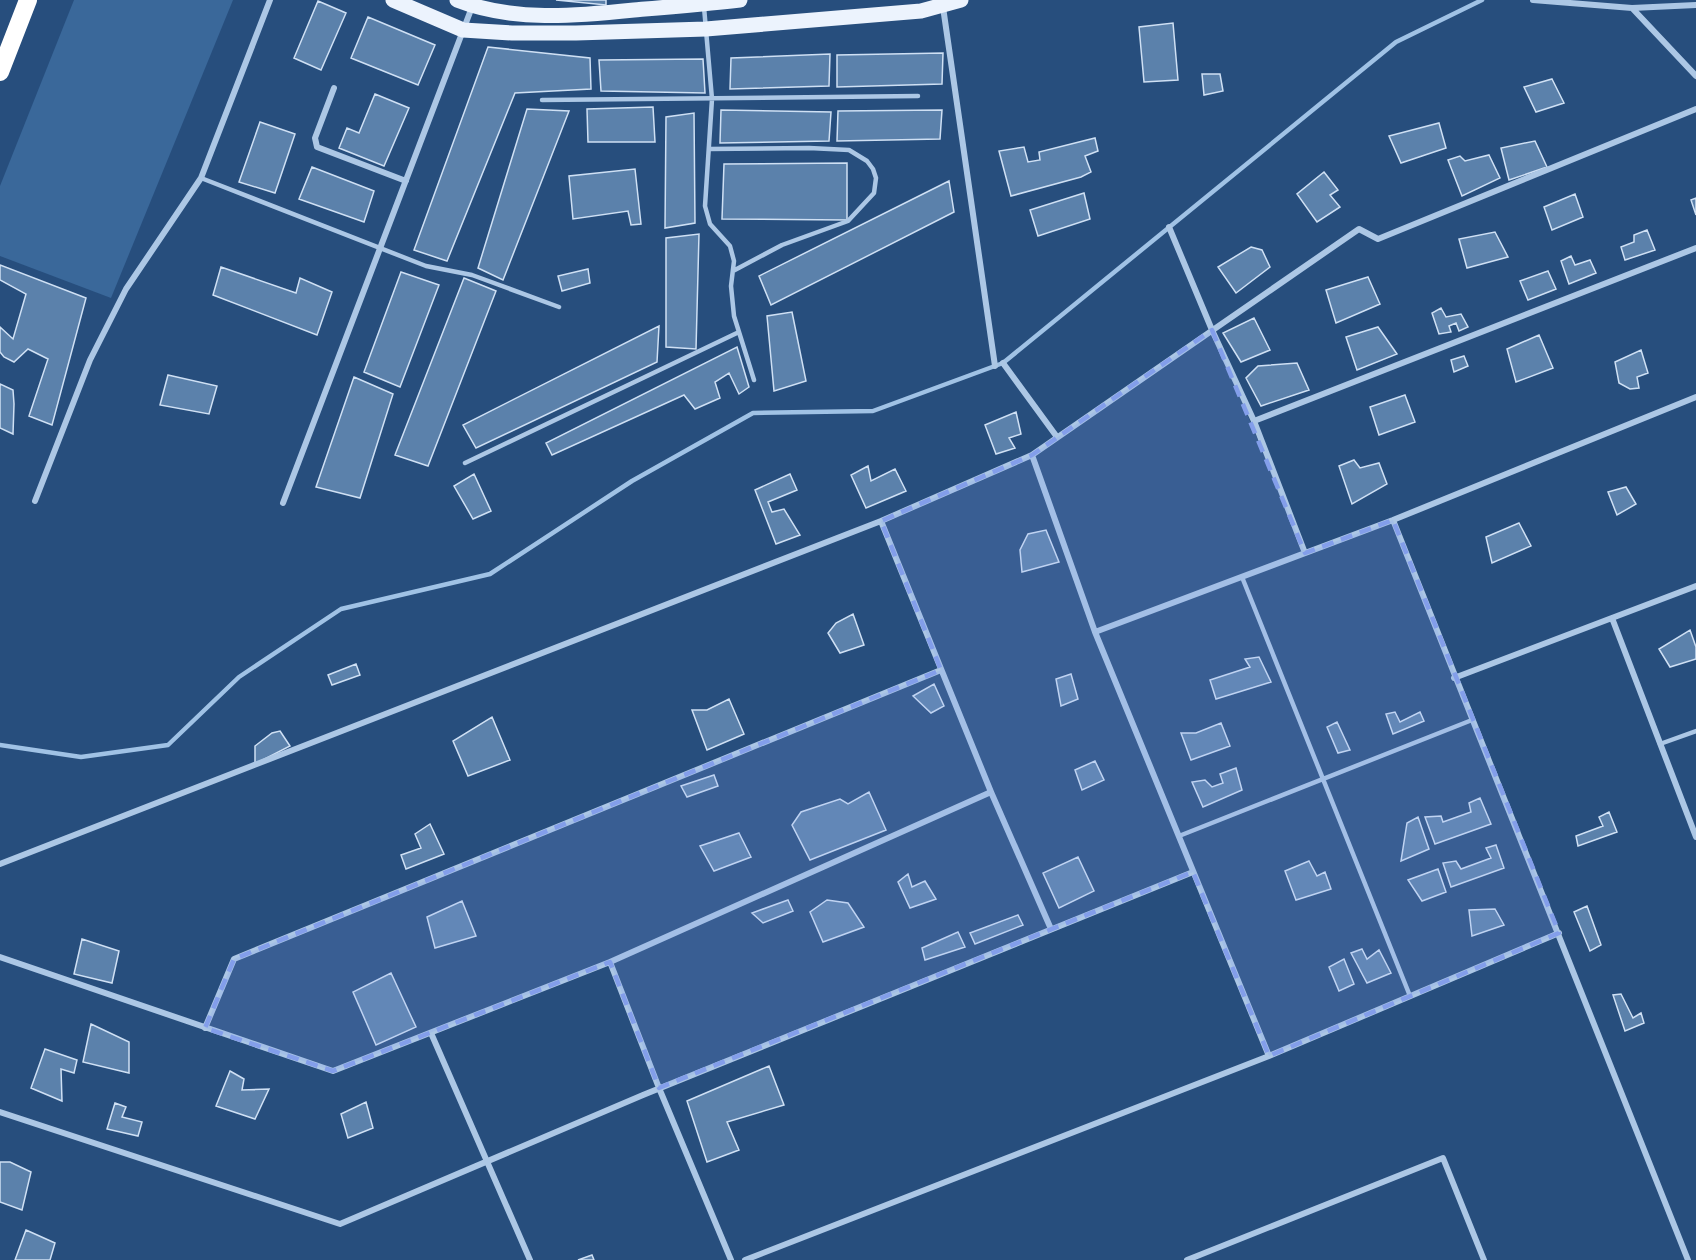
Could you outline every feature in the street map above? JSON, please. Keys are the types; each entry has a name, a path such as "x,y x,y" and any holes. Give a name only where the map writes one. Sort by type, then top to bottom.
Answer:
{"highway":[{"path":"0,72 28,0"}],"main road":[{"path":"393,0 463,30 512,33 706,29 921,11 961,0"},
{"path":"457,0 509,13 571,16 740,0"}],"street":[{"path":"35,501 90,360 126,289 201,178 270,0"},
{"path":"1533,0 1632,8 1696,5"},
{"path":"283,502 474,3"},
{"path":"943,6 995,366"},
{"path":"1632,8 1696,76"},
{"path":"334,88 315,138 317,147 406,181"},
{"path":"0,864 881,521 1032,455 1359,229 1378,239 1696,109"},
{"path":"1169,227 1212,330 1254,421 1305,553"},
{"path":"1254,421 1696,248"},
{"path":"1003,363 1058,437"},
{"path":"1095,632 1393,520 1696,397"},
{"path":"1032,455 1095,632 1269,1056"},
{"path":"1393,520 1454,678 1559,933 1688,1260"},
{"path":"881,521 991,792 1051,929"},
{"path":"1454,678 1696,586"},
{"path":"1612,618 1696,837"},
{"path":"206,1028 234,959 941,670"},
{"path":"0,957 333,1071 610,962 991,792"},
{"path":"0,1112 340,1224 659,1088 1193,872"},
{"path":"745,1260 1269,1056 1559,933"},
{"path":"610,962 659,1088 731,1260"},
{"path":"431,1033 530,1260"},
{"path":"1187,1260 1443,1158 1484,1260"}],"lane":[{"path":"704,4 712,99 705,206 710,224 730,246 734,261 731,286 734,316 754,380"},
{"path":"542,100 918,96"},
{"path":"709,149 849,150 867,161 876,178 874,193 848,221 840,226 782,245 733,271"},
{"path":"201,178 426,266 472,275 559,306"},
{"path":"465,463 739,332"},
{"path":"1242,577 1410,996"},
{"path":"1179,836 1472,720"},
{"path":"1660,744 1696,731"}],"highlighted area":[{"path":"1212,330 1305,553 1393,520 1559,933 1269,1056 1193,872 659,1088 610,962 333,1071 205,1028 234,959 941,670 881,521 1032,455"}],"shaded area":[{"path":"74,0 233,0 111,298 0,256 0,186"}],"building":[{"path":"556,0 606,0 606,5"},
{"path":"318,1 346,13 321,70 294,58"},
{"path":"368,17 435,45 418,85 351,58"},
{"path":"1173,23 1178,80 1144,82 1139,27"},
{"path":"488,47 590,58 591,89 515,93 447,261 414,250"},
{"path":"943,53 942,84 837,87 837,55"},
{"path":"830,54 829,86 730,89 731,58"},
{"path":"703,59 705,93 601,91 599,60"},
{"path":"1202,74 1220,74 1223,91 1204,95"},
{"path":"1552,79 1564,103 1536,112 1524,87"},
{"path":"375,94 409,108 384,166 339,148 347,128 359,133"},
{"path":"653,107 655,142 588,142 587,109"},
{"path":"527,109 569,111 503,280 478,268"},
{"path":"721,110 831,112 829,141 720,143"},
{"path":"942,110 940,139 837,141 838,111"},
{"path":"694,113 695,223 665,228 666,117"},
{"path":"260,122 295,134 275,193 239,182"},
{"path":"1439,123 1446,148 1401,163 1389,136"},
{"path":"1095,138 1098,151 1085,156 1091,172 1081,177 1011,196 999,151 1024,147 1028,162 1040,160 1039,152"},
{"path":"1535,141 1547,167 1509,180 1501,148"},
{"path":"1489,155 1500,178 1462,196 1448,160 1460,156 1465,161"},
{"path":"847,163 847,220 722,219 724,164"},
{"path":"312,167 374,191 364,222 299,199"},
{"path":"635,169 641,224 631,225 628,211 573,219 569,176"},
{"path":"1324,172 1338,190 1330,195 1340,207 1317,222 1297,194"},
{"path":"949,181 954,212 771,305 759,276"},
{"path":"1084,193 1090,219 1038,236 1030,210"},
{"path":"1575,194 1583,217 1552,230 1544,207"},
{"path":"1696,198 1696,215 1691,200"},
{"path":"1647,230 1655,250 1625,260 1621,247 1634,242 1634,235"},
{"path":"1495,232 1508,257 1467,268 1459,239"},
{"path":"699,234 696,349 666,347 666,238"},
{"path":"1251,247 1262,250 1270,267 1236,293 1218,267"},
{"path":"1571,256 1575,265 1590,260 1596,273 1569,284 1561,261"},
{"path":"0,265 86,298 52,425 29,416 48,359 28,349 14,362 0,352 0,327 13,339 26,294 0,280"},
{"path":"221,267 296,293 300,278 332,292 317,335 213,295"},
{"path":"588,269 590,283 562,291 558,276"},
{"path":"1548,271 1556,289 1528,300 1520,281"},
{"path":"401,272 439,285 400,387 364,372"},
{"path":"1368,277 1380,304 1336,323 1326,290"},
{"path":"464,278 496,291 428,466 395,455"},
{"path":"1441,308 1446,317 1461,314 1468,327 1459,331 1456,323 1449,326 1451,332 1439,334 1432,313"},
{"path":"792,312 806,381 774,391 767,316"},
{"path":"1254,318 1270,350 1241,362 1223,333"},
{"path":"659,326 657,362 476,448 463,425"},
{"path":"1378,327 1397,354 1357,370 1346,337"},
{"path":"1539,335 1553,368 1516,382 1507,349"},
{"path":"737,347 749,387 739,394 729,373 715,382 720,398 695,409 684,395 552,455 546,443"},
{"path":"1641,350 1648,373 1637,377 1639,388 1630,389 1619,383 1615,362"},
{"path":"1464,356 1468,366 1454,372 1451,360"},
{"path":"1297,363 1309,390 1261,406 1246,378 1258,366"},
{"path":"168,375 217,386 209,414 160,405"},
{"path":"354,377 393,394 360,498 316,487"},
{"path":"0,384 13,390 13,434 0,428"},
{"path":"1405,395 1415,422 1379,435 1370,407"},
{"path":"1016,412 1021,434 1009,438 1015,448 996,454 985,425"},
{"path":"1354,460 1360,468 1379,463 1387,484 1352,504 1339,466"},
{"path":"868,466 871,481 895,469 906,491 866,508 851,475"},
{"path":"474,474 491,511 473,519 454,486"},
{"path":"790,474 797,490 768,502 772,512 784,509 800,535 776,544 755,490"},
{"path":"1626,487 1636,504 1617,515 1608,492"},
{"path":"1519,523 1531,546 1492,563 1486,537"},
{"path":"1046,530 1059,562 1022,572 1020,550 1028,534"},
{"path":"853,614 864,645 840,653 828,633 836,623"},
{"path":"1690,630 1696,647 1696,659 1670,667 1659,649"},
{"path":"1259,657 1271,682 1216,699 1210,680 1250,667 1245,659"},
{"path":"356,664 360,675 332,685 328,675"},
{"path":"1071,674 1078,699 1061,706 1056,679"},
{"path":"934,684 944,706 931,713 913,696"},
{"path":"729,699 744,734 707,750 692,710 707,710"},
{"path":"1395,712 1400,722 1420,712 1424,721 1393,734 1386,714"},
{"path":"492,717 510,760 468,776 453,741"},
{"path":"1337,722 1350,750 1338,753 1327,727"},
{"path":"1221,723 1230,746 1191,760 1181,733 1196,733"},
{"path":"280,731 290,746 255,764 255,746 272,733"},
{"path":"1095,761 1104,780 1082,790 1075,770"},
{"path":"1236,768 1242,790 1203,807 1192,782 1205,780 1212,787 1223,783 1220,774"},
{"path":"714,775 718,786 687,797 681,786"},
{"path":"869,792 886,830 810,860 792,825 801,812 840,799 848,804"},
{"path":"1480,798 1491,824 1435,844 1425,817 1441,816 1443,822 1471,812 1469,803"},
{"path":"1609,812 1617,832 1578,846 1576,836 1603,826 1599,817"},
{"path":"1418,817 1429,849 1401,861 1407,823"},
{"path":"430,824 444,854 406,869 401,855 421,848 415,834"},
{"path":"739,833 751,857 714,871 700,846"},
{"path":"1496,845 1504,868 1451,887 1443,863 1456,861 1461,869 1491,858 1486,848"},
{"path":"1078,857 1094,891 1059,908 1043,873"},
{"path":"1309,861 1317,876 1325,872 1331,889 1296,900 1285,871"},
{"path":"1438,869 1446,892 1422,901 1408,880"},
{"path":"908,874 912,887 925,881 936,899 910,908 898,882"},
{"path":"788,900 793,911 763,923 752,913"},
{"path":"827,900 848,903 864,927 823,942 810,912"},
{"path":"462,901 476,936 435,948 427,917"},
{"path":"1587,906 1601,945 1590,951 1574,912"},
{"path":"1495,909 1504,925 1472,936 1469,910"},
{"path":"1018,915 1023,925 975,944 970,933"},
{"path":"958,932 965,947 925,960 922,948"},
{"path":"82,939 119,951 112,983 74,974"},
{"path":"1362,949 1367,959 1379,950 1391,973 1367,983 1351,953"},
{"path":"1344,959 1354,984 1339,991 1329,967"},
{"path":"391,973 416,1027 376,1045 353,992"},
{"path":"1621,994 1633,1018 1641,1013 1644,1023 1625,1031 1613,995"},
{"path":"91,1024 129,1042 129,1073 83,1062"},
{"path":"45,1049 77,1060 74,1073 61,1069 62,1101 31,1088"},
{"path":"769,1066 784,1105 727,1122 739,1150 707,1162 687,1101"},
{"path":"230,1071 244,1079 242,1090 269,1089 255,1119 216,1106"},
{"path":"366,1102 373,1128 348,1138 341,1114"},
{"path":"115,1103 126,1107 122,1117 142,1122 138,1136 107,1129"},
{"path":"0,1162 10,1162 31,1172 22,1210 0,1202"},
{"path":"26,1230 55,1243 50,1260 15,1260"},
{"path":"592,1255 594,1260 578,1260"}],"waterway":[{"path":"0,745 81,757 168,745 239,677 341,609 490,574 632,481 753,413 873,411 1003,363 1396,42 1482,0"}]}
